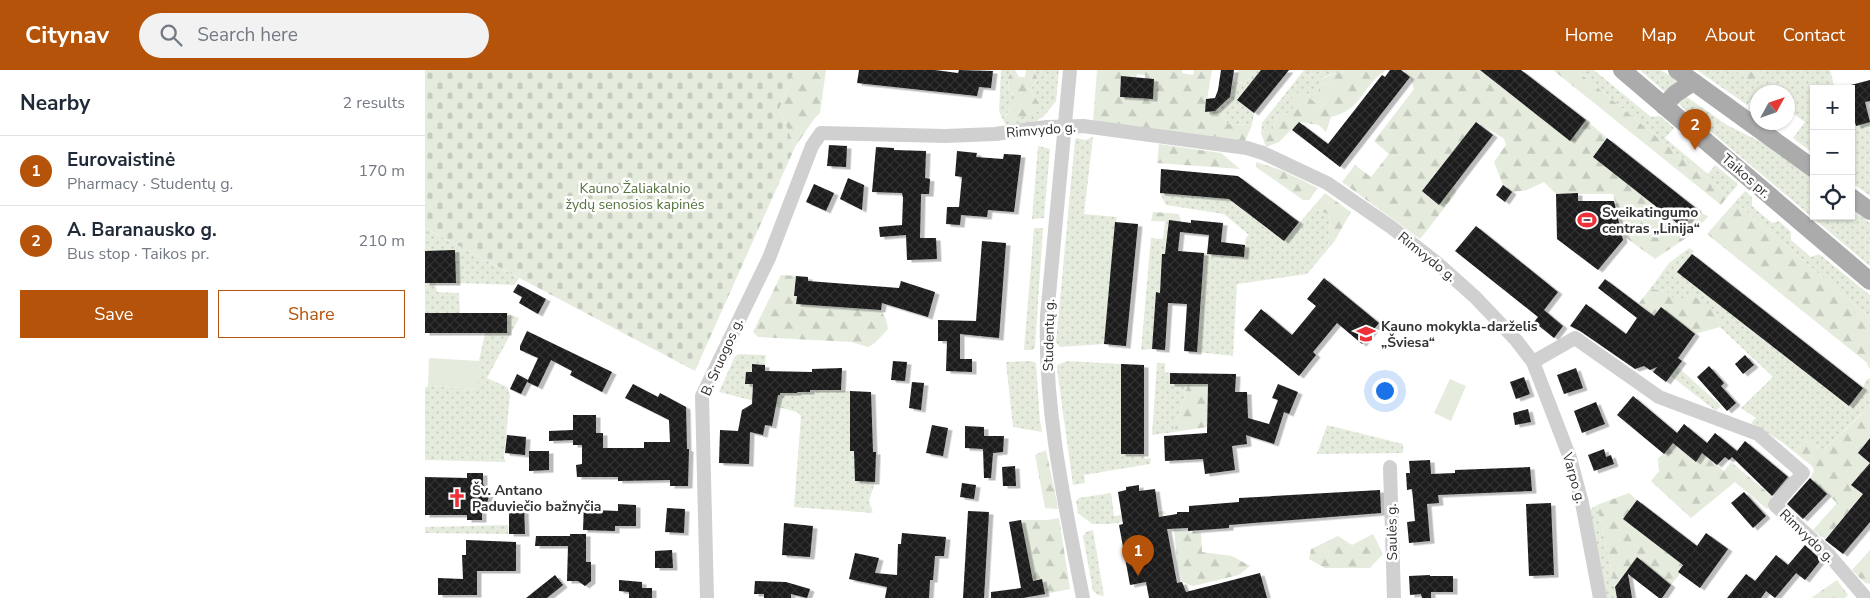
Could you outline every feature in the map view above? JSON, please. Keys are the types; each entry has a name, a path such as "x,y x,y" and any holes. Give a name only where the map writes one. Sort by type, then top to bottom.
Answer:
{"main road":[{"name":"Taikos pr.","path":"1622,70 1870,281"},
{"path":"1677,70 1810,166"},
{"path":"1664,106 1675,94 1693,82"},
{"path":"1855,200 1870,211"}],"street":[{"name":"Studentų g.","path":"1070,70 1047,316 1046,355 1049,400 1055,443 1083,598"},
{"name":"Rimvydo g.","path":"821,133 975,135 1083,126 1247,148 1263,153 1327,183 1391,227 1437,263 1475,297 1516,340 1533,362 1575,338 1659,397 1758,434 1803,473 1775,505 1829,555 1866,598"},
{"name":"B. Sruogos g.","path":"707,598 702,396 769,258 812,146 821,133"},
{"name":"Varpo g.","path":"1533,362 1570,458 1582,503 1599,598"},
{"name":"Saulės g.","path":"1390,467 1394,598"}],"green space":[{"name":"Kauno Žaliakalnio žydų senosios kapinės","path":"425,70 795,70 779,109 795,147 695,371 425,228"},
{"path":"795,70 826,70 820,113 795,147 779,109"},
{"path":"1001,70 1012,70 1008,78 1009,93 1015,94 1015,103 1005,116 1039,103 1030,90 1037,80 1034,70 1059,70 1056,101 1045,115 1034,123 1006,126 999,111"},
{"path":"1012,70 1015,70 1019,77 1025,77 1026,70 1034,70 1037,79 1030,90 1039,103 1038,112 1008,122 1005,117 1015,103 1015,94 1009,93 1008,78"},
{"path":"1097,70 1182,70 1182,73 1193,75 1194,70 1212,70 1205,111 1215,111 1219,108 1227,124 1252,125 1244,144 1093,122","holes":["1137,74 1145,75 1145,79 1154,79 1153,99 1120,97 1121,77 1136,78"]},
{"path":"1238,70 1255,70 1245,84 1236,81"},
{"path":"1255,70 1261,70 1237,99 1254,113 1252,125 1227,124 1219,108 1229,99 1233,81 1245,84"},
{"path":"1304,70 1346,70 1321,78 1324,83 1311,99 1305,91 1293,111 1276,117 1273,130 1261,133 1262,123"},
{"path":"1346,70 1386,70 1378,76 1350,109 1342,114 1331,117 1326,132 1319,125 1299,122 1279,142 1266,147 1261,133 1273,130 1276,117 1293,111 1292,94 1305,91 1321,107 1333,91 1320,79"},
{"path":"1401,70 1480,70 1570,140 1586,120 1607,138 1593,157 1682,227 1697,209 1708,217 1692,234 1655,259 1625,237 1613,194 1556,194 1544,182 1527,190 1512,192 1503,185 1494,162 1506,145 1504,139 1476,122 1422,191 1439,204 1453,187 1457,192 1420,239 1342,182 1355,165 1371,177 1389,154 1374,141 1414,89 1410,77"},
{"path":"1553,70 1576,70 1728,196 1721,205"},
{"path":"1576,70 1594,70 1651,117 1660,116 1674,128 1665,138 1708,174 1715,165 1738,184 1737,186 1728,196"},
{"path":"1640,70 1661,70 1680,83 1665,92"},
{"path":"1697,70 1734,70 1755,84 1766,70 1830,70 1834,85 1810,85 1810,151 1793,138 1805,122 1795,115 1795,85 1750,85 1750,101 1747,105"},
{"path":"1734,70 1766,70 1755,84"},
{"path":"1324,83 1334,91 1321,107 1311,99"},
{"path":"1684,95 1727,125 1767,145 1810,177 1810,215 1683,108 1677,101"},
{"path":"1855,121 1856,125 1870,122 1870,196 1855,185"},
{"path":"1093,137 1084,214 1117,217 1104,344 1060,347 1056,342 1075,140 1076,138 1085,140"},
{"path":"1159,144 1221,153 1240,169 1157,163"},
{"path":"1038,146 1050,149 1044,218 1032,219"},
{"path":"1256,162 1281,170 1318,188 1309,200 1303,200 1256,167"},
{"path":"1745,191 1752,197 1752,206 1772,223 1779,221 1791,232 1791,240 1811,257 1819,254 1870,295 1870,318 1735,202"},
{"path":"1160,193 1229,199 1284,241 1312,208 1330,215 1328,249 1307,274 1237,284 1233,356 1197,352 1204,253 1244,257 1246,237 1249,235 1224,214 1166,205"},
{"path":"1325,193 1351,212 1328,249 1330,215 1312,208"},
{"path":"1735,202 1870,318 1870,370 1866,362 1707,234"},
{"path":"1855,211 1870,223 1870,266 1816,220 1855,220"},
{"path":"1153,212 1179,214 1181,222 1151,221"},
{"path":"1169,220 1166,249 1174,255 1162,254 1160,293 1156,293 1152,349 1141,350 1151,238 1163,239 1165,222"},
{"path":"425,228 519,278 515,285 456,283 455,251 425,251"},
{"path":"1034,228 1043,228 1035,348 1024,350"},
{"path":"1689,248 1694,251 1678,272 1849,406 1863,388 1866,380 1870,378 1870,410 1866,410 1861,414 1824,450 1807,441 1793,451 1751,423 1756,418 1741,408 1773,377 1720,327 1716,314 1675,301 1666,291 1650,289 1669,263"},
{"path":"781,275 796,276 794,296 797,296 796,304 881,310 886,319 888,329 875,343 868,347 851,342 758,337 753,332"},
{"path":"425,283 435,283 437,292 459,293 460,313 425,313"},
{"path":"1650,289 1666,291 1676,301 1692,294 1716,314 1720,327 1695,334 1661,308 1654,316 1639,303"},
{"path":"507,313 519,318 487,378 507,387 510,395 504,458 506,462 425,460 425,388 428,386 477,389 479,361 485,333 507,333"},
{"path":"739,354 766,355 765,365 752,364 752,372 746,372 745,384 753,384 752,394 780,395 780,393 810,392 810,390 850,391 850,451 854,451 855,481 875,482 869,501 873,513 794,507 801,416 797,412 719,392 735,356"},
{"path":"429,358 479,361 478,389 428,386"},
{"path":"1031,361 1036,363 1042,432 1013,427 1006,362"},
{"path":"1067,361 1121,364 1121,453 1144,454 1145,459 1151,458 1150,464 1084,475 1085,483 1073,485 1057,369 1057,365"},
{"path":"1157,363 1165,363 1165,372 1170,373 1170,384 1188,384 1174,432 1152,435"},
{"path":"1678,367 1721,406 1716,411 1671,376"},
{"path":"1450,379 1466,386 1451,421 1434,413"},
{"path":"1188,384 1208,384 1207,427 1174,432"},
{"path":"1866,410 1870,410 1870,438 1858,453 1870,463 1852,485 1863,494 1825,539 1813,530 1837,503 1810,478 1814,471 1812,466 1793,451 1807,441 1824,450"},
{"path":"1327,425 1403,444 1403,453 1317,454"},
{"path":"1673,443 1695,461 1702,453 1724,471 1731,462 1774,498 1767,509 1735,482 1691,518 1651,481 1659,471 1658,458"},
{"path":"1046,450 1058,509 1045,508 1035,455"},
{"path":"1111,493 1114,516 1164,511 1166,514 1110,524 1092,524 1078,513 1076,501 1079,498"},
{"path":"1629,493 1637,500 1683,564 1678,572 1680,574 1671,585 1637,557 1615,587 1597,505"},
{"path":"1597,505 1617,598 1604,598 1589,510"},
{"path":"1059,518 1070,589 1045,594 1042,580 1033,581 1021,520"},
{"path":"508,525 508,534 425,533 425,527"},
{"path":"1174,529 1201,533 1202,552 1232,556 1250,566 1239,575 1193,586 1182,582 1177,561"},
{"path":"1093,530 1104,596 1098,595 1093,591 1083,536 1086,532"},
{"path":"1373,534 1383,554 1370,568 1325,568 1309,559 1311,549 1338,536 1352,545"},
{"path":"1870,550 1870,584 1865,583 1852,570"},
{"path":"1837,580 1848,595 1845,598 1811,598"}],"building":[{"path":"859,70 935,70 958,73 959,70 993,71 991,88 979,87 977,96 857,83"},
{"path":"1221,70 1234,70 1230,97 1215,111 1205,112 1206,99 1215,98"},
{"path":"1261,70 1289,70 1254,113 1237,100"},
{"path":"1390,70 1401,70 1410,77 1340,167 1292,130 1299,122 1328,144 1382,75 1385,77"},
{"path":"1480,70 1521,70 1586,120 1570,141"},
{"path":"1121,76 1154,79 1153,99 1120,97"},
{"path":"1870,80 1870,101 1865,102 1870,122 1856,126 1855,85 1851,85"},
{"path":"1476,122 1493,135 1439,205 1422,191"},
{"path":"1607,138 1697,209 1682,227 1593,157"},
{"path":"829,145 847,146 846,167 827,166"},
{"path":"876,147 894,148 894,150 926,151 925,178 930,179 929,194 921,194 920,238 936,238 937,259 907,260 906,235 880,237 879,227 902,225 903,198 902,193 872,192"},
{"path":"957,151 977,153 976,157 1003,159 1004,154 1021,155 1014,212 988,210 987,217 961,215 960,225 946,224 947,207 959,207 962,177 955,176"},
{"path":"1161,169 1238,176 1299,222 1284,241 1229,199 1160,193"},
{"path":"848,178 864,185 862,210 840,199"},
{"path":"814,184 834,193 826,211 806,202"},
{"path":"1503,185 1512,192 1505,202 1496,195"},
{"name":"Sveikatingumo centras „Linija“","path":"1578,193 1578,201 1614,201 1623,240 1598,270 1557,239 1556,194"},
{"path":"1169,220 1191,223 1191,220 1223,223 1221,242 1245,245 1244,257 1207,254 1209,235 1180,232 1178,251 1204,253 1197,352 1184,351 1187,304 1168,303 1165,350 1152,349 1156,292 1160,293 1162,254 1165,254"},
{"path":"1115,222 1138,224 1126,346 1104,344"},
{"path":"1476,226 1558,292 1544,310 1563,326 1554,338 1534,322 1538,317 1455,251"},
{"path":"982,241 1006,243 999,338 960,334 960,359 972,359 972,372 946,371 947,341 938,341 938,320 976,321"},
{"path":"455,250 456,283 425,283 425,251"},
{"path":"1692,254 1863,388 1849,406 1677,272"},
{"path":"796,276 808,277 808,281 899,288 901,281 935,292 928,317 882,303 881,310 796,304 797,296 794,296"},
{"path":"1324,278 1379,323 1362,344 1337,323 1313,352 1316,355 1299,376 1244,330 1261,309 1292,335 1316,306 1307,299"},
{"path":"1605,279 1654,316 1661,307 1695,334 1678,358 1682,361 1666,382 1653,372 1657,367 1650,370 1644,366 1635,369 1570,326 1586,304 1626,334 1637,318 1598,288"},
{"path":"518,284 546,299 538,314 519,303 522,297 513,292"},
{"path":"425,313 507,313 507,333 425,333"},
{"path":"527,331 612,372 602,392 570,375 572,371 551,360 538,387 527,382 538,358 520,350"},
{"path":"1745,355 1754,365 1743,374 1735,364"},
{"path":"893,361 907,362 905,381 891,380"},
{"path":"752,364 765,365 765,371 812,372 812,369 842,368 841,390 810,390 810,392 780,393 772,426 765,425 763,435 750,432 749,464 719,463 720,430 738,431 742,410 752,404 753,384 745,384 746,372 752,372"},
{"path":"1121,364 1144,365 1144,454 1121,454"},
{"path":"1709,366 1724,383 1721,386 1736,403 1727,411 1697,377"},
{"path":"1576,368 1583,388 1564,394 1557,375"},
{"path":"1170,373 1236,374 1235,392 1247,392 1248,418 1269,424 1278,400 1272,398 1278,384 1298,392 1289,414 1284,412 1274,444 1246,435 1247,444 1232,446 1235,470 1205,474 1203,459 1165,461 1164,436 1207,433 1208,384 1170,384"},
{"path":"517,374 528,380 521,394 510,389"},
{"path":"1524,377 1530,394 1516,399 1510,382"},
{"path":"912,382 924,383 921,410 909,408"},
{"path":"633,384 658,397 660,393 686,407 687,449 689,449 688,486 670,486 670,480 618,481 618,477 577,477 576,465 582,464 582,445 573,445 573,440 549,441 549,431 573,430 573,415 596,415 596,433 603,433 603,448 644,448 644,442 670,442 669,420 625,398"},
{"path":"850,391 871,392 873,452 876,452 875,482 855,481 854,451 850,451"},
{"path":"1633,396 1677,433 1684,424 1707,443 1715,433 1737,451 1745,441 1788,477 1772,496 1732,457 1729,460 1725,457 1717,465 1702,453 1696,462 1673,443 1664,454 1617,415"},
{"path":"1596,402 1605,424 1582,433 1574,411"},
{"path":"1528,409 1531,422 1515,425 1513,413"},
{"path":"932,425 948,428 943,456 926,453"},
{"path":"965,426 984,427 984,436 1004,436 1003,452 993,453 991,478 984,478 983,449 965,448"},
{"path":"507,435 526,437 525,455 505,453"},
{"path":"1870,438 1870,463 1858,453"},
{"path":"1604,449 1606,457 1611,455 1614,464 1594,471 1588,455"},
{"path":"529,451 549,451 549,470 529,471"},
{"path":"1430,460 1431,474 1455,473 1455,470 1530,467 1532,491 1438,495 1439,503 1427,504 1430,541 1409,543 1407,522 1415,521 1412,489 1407,490 1406,473 1410,473 1409,461"},
{"path":"1870,463 1870,522 1843,554 1825,540 1863,494 1851,485"},
{"path":"1015,466 1016,486 1003,486 1002,467"},
{"name":"Šv. Antano Paduviečio bažnyčia","path":"467,473 483,473 483,484 489,496 487,503 482,508 482,520 467,520 467,515 425,515 425,477 467,478"},
{"path":"1810,478 1827,494 1803,519 1787,504"},
{"path":"962,483 976,485 974,499 960,497"},
{"path":"1139,485 1139,491 1155,489 1159,517 1177,514 1177,512 1189,512 1189,506 1239,502 1239,498 1380,490 1381,513 1229,525 1229,528 1188,531 1188,528 1167,529 1177,583 1182,582 1186,592 1260,573 1267,598 1149,598 1146,582 1130,585 1119,525 1123,524 1118,492 1126,490 1126,487"},
{"path":"1744,492 1766,516 1753,528 1731,503"},
{"path":"1637,500 1697,546 1706,533 1728,549 1700,588 1678,572 1683,565 1623,519"},
{"path":"584,503 595,504 595,510 618,511 618,504 636,505 636,526 615,526 615,531 583,530"},
{"path":"1551,503 1554,575 1529,576 1526,504"},
{"path":"524,506 525,534 509,534 509,507"},
{"path":"667,508 685,509 684,533 665,532"},
{"path":"968,511 989,512 984,598 963,598"},
{"path":"1021,520 1033,581 1042,579 1045,594 1023,598 991,598 991,592 1021,588 1009,522"},
{"path":"784,523 813,526 810,557 782,555"},
{"path":"902,533 946,537 944,556 935,556 933,580 930,580 929,598 885,598 887,587 849,579 855,553 879,558 875,573 897,575 898,544 901,544"},
{"path":"570,534 586,534 586,562 591,562 591,581 585,586 578,581 567,581 568,546 535,546 536,536 570,536"},
{"path":"466,540 516,542 516,571 477,571 477,595 438,595 438,578 463,579 462,555 466,555"},
{"path":"1805,545 1821,560 1805,580 1796,573 1775,598 1766,591 1761,598 1727,598 1746,574 1755,581 1776,555 1788,565"},
{"path":"672,550 673,568 655,568 655,551"},
{"path":"1637,557 1671,585 1662,598 1659,598 1628,574 1632,598 1617,598 1615,587"},
{"path":"555,575 563,585 547,598 526,598"},
{"path":"1409,576 1453,576 1453,592 1431,592 1431,598 1422,598 1421,594 1410,595"},
{"path":"619,580 642,582 642,588 652,588 652,598 629,598 629,592 619,591"},
{"path":"755,581 786,582 810,589 807,598 791,594 791,598 764,598 764,594 754,594"}],"place":[{"name":"A. Baranausko g.","path":"1695,150"},
{"name":"Sveikatingumo centras „Linija“","path":"1587,220"},
{"name":"Kauno mokykla-darželis „Šviesa“","path":"1366,334"},
{"name":"Šv. Antano Paduviečio bažnyčia","path":"457,498"},
{"name":"Eurovaistinė","path":"1138,576"}]}
